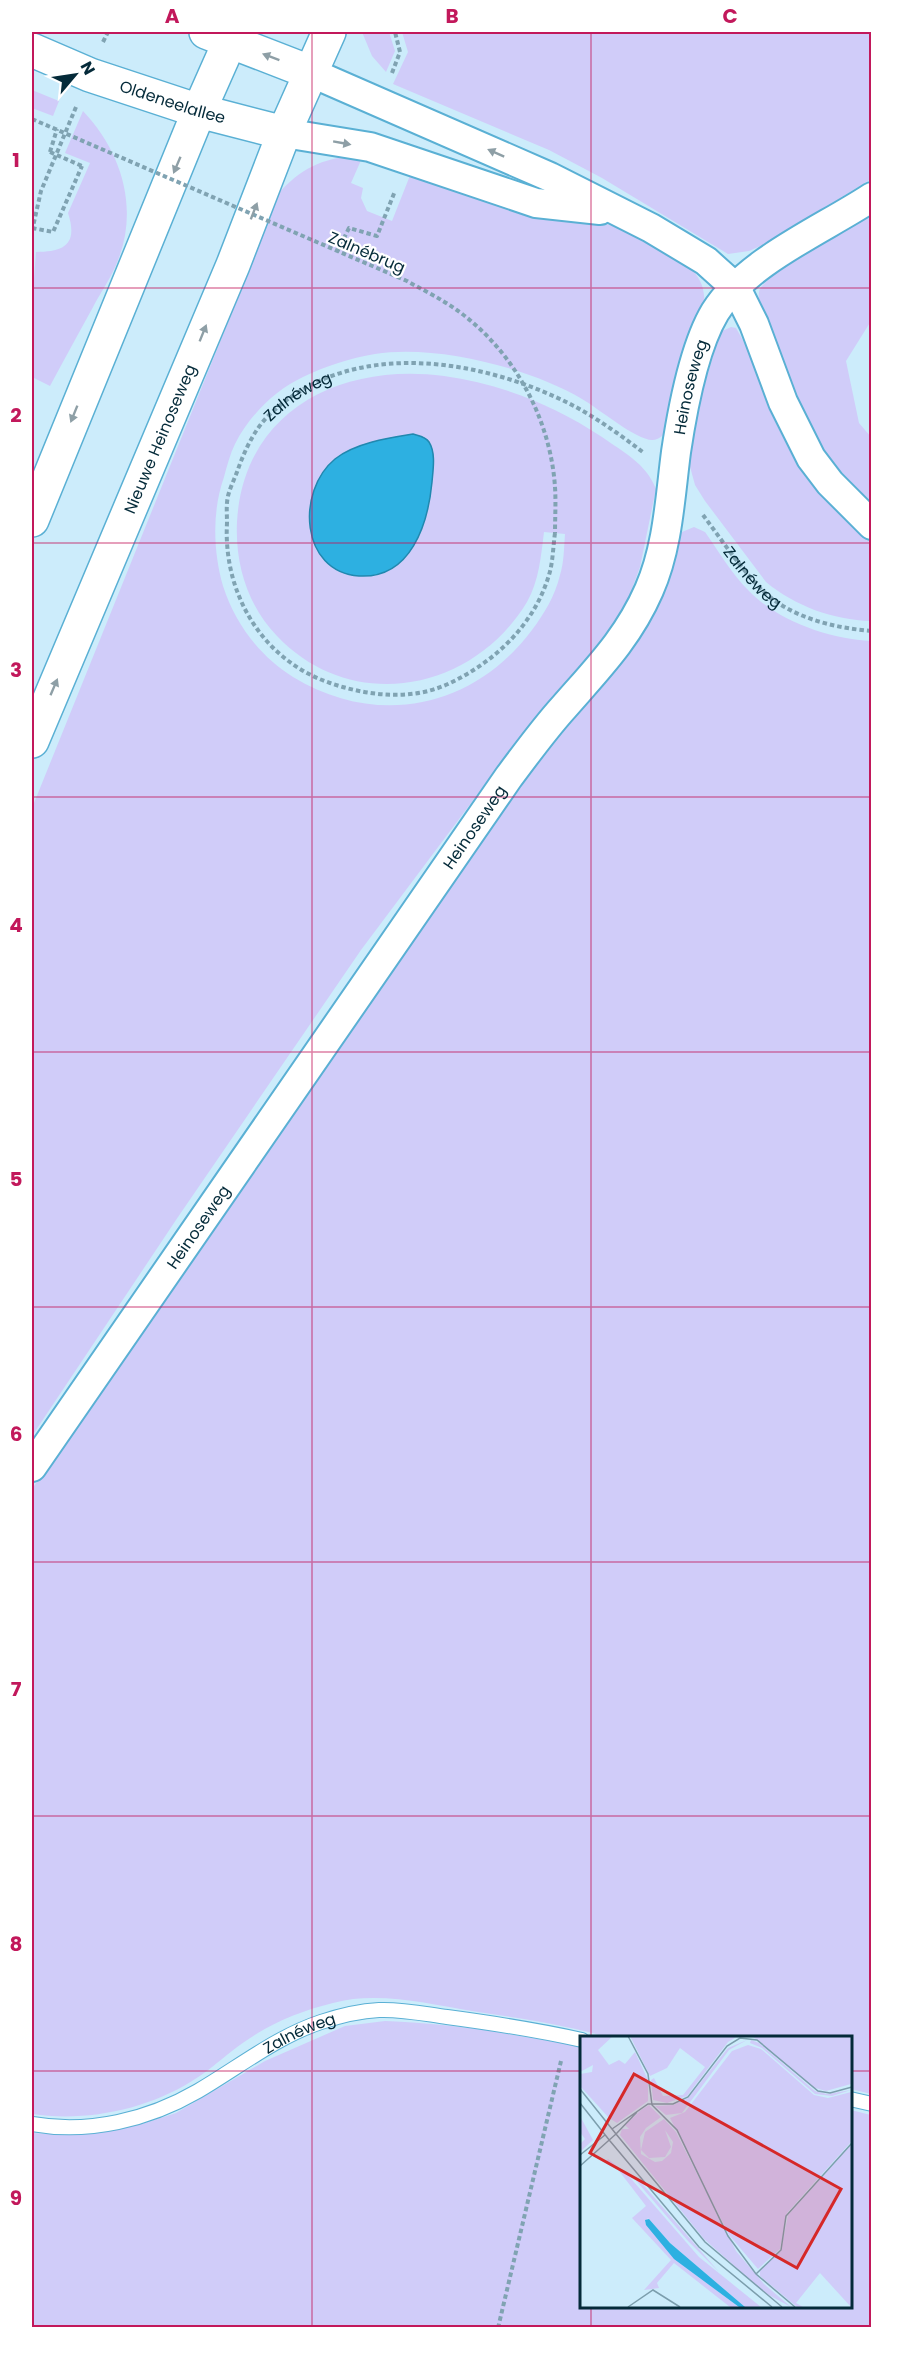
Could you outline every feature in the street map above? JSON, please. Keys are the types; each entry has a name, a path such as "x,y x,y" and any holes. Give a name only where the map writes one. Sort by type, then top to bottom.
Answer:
{"main road":[{"name":"Nieuwe Heinoseweg","path":"32,741 232,265 284,133 329,32"},
{"path":"32,520 199,111 223,35 312,73"},
{"name":"Oldeneelallee","path":"32,50 90,75 199,111 284,133"}],"street":[{"path":"312,73 550,177 623,213 706,261 736,288 754,324 796,430 830,483 872,525"},
{"path":"284,133 370,147 537,203 623,213"},
{"name":"Heinoseweg","path":"32,1467 508,778 563,708 603,665 622,640 650,588 659,562 687,397 707,328 716,311 736,288 783,252 872,197"}],"lane":[{"name":"Zalnéweg","path":"32,2124 77,2128 119,2122 161,2110 197,2092 276,2041 321,2022 351,2014 377,2010 399,2010 580,2040"},
{"path":"852,2099 872,2104"}],"path":[{"path":"57,129 50,152 82,166 52,232 32,229 41,191 90,75"},
{"name":"Zalnébrug","path":"32,118 407,281 445,302 480,329 508,358 530,394 550,448 556,488 555,533"},
{"path":"338,252 349,228 377,236 397,185"},
{"name":"Zalnéweg","path":"555,533 550,573 537,606 514,636 491,659 446,685 393,696 356,692 318,679 284,658 260,634 239,600 230,568 226,538 228,498 245,449 266,418 304,389 347,371 379,364 444,365 514,381 574,407 643,451 672,479 760,588 770,597 794,612 819,621 840,627 872,631"},
{"path":"498,2328 567,2037"}],"shaded area":[{"path":"362,32 389,32 395,51 386,72 372,56"},
{"path":"402,32 871,32 871,179 771,241 749,251 728,254 602,178 549,150 393,84 408,52"},
{"path":"32,90 59,101 53,116 32,108"},
{"path":"83,111 107,144 116,162 123,181 127,220 124,240 109,279 50,386 32,377 32,305 36,252 62,248 70,239 71,224 68,213 90,163 65,153"},
{"path":"355,156 362,158 351,183 363,188 361,198 367,211 392,221 411,173 621,228 665,249 686,264 701,284 704,308 681,359 666,429 664,434 653,440 637,435 582,399 536,377 482,361 454,356 426,352 375,354 320,369 293,382 255,414 241,434 230,456 217,503 215,531 217,559 228,600 241,626 269,659 293,677 325,693 357,702 390,705 422,702 453,693 482,678 508,657 545,611 558,583 564,555 565,534 544,532 539,568 531,594 504,633 475,657 443,673 409,682 374,684 340,676 307,661 277,636 267,624 245,583 238,553 237,522 243,483 258,450 278,423 304,402 335,387 369,377 406,374 444,376 486,384 565,415 626,453 646,472 656,489 640,567 622,616 581,668 534,719 361,950 178,1217 32,1436 32,808 243,285 255,236 267,206 286,185 312,166 332,159"},
{"path":"871,212 871,321 846,361 859,423 871,437 871,510 829,460 813,435 780,361 759,303 759,296 760,289 779,271"},
{"path":"731,327 736,328 742,338 770,409 800,465 840,514 871,543 871,621 829,615 802,605 777,591 766,582 695,485 689,463 700,400 720,332"},
{"path":"694,527 705,532 731,570 749,591 775,612 822,632 855,640 871,641 871,2094 852,2089 852,2036 606,2036 543,2022 421,2002 368,1998 333,2003 280,2021 243,2042 192,2081 155,2100 94,2115 32,2114 32,1489 520,784 633,648 650,620 682,532"},
{"path":"385,2021 410,2022 509,2034 580,2047 580,2308 852,2308 852,2110 871,2115 871,2327 32,2328 32,2133 75,2135 111,2131 176,2113 265,2061 345,2026"}],"water":[{"path":"413,434 424,437 429,442 434,462 426,515 414,546 404,559 377,575 359,576 339,571 325,561 315,546 310,528 310,509 314,490 322,473 335,459 352,449 372,442"}]}
